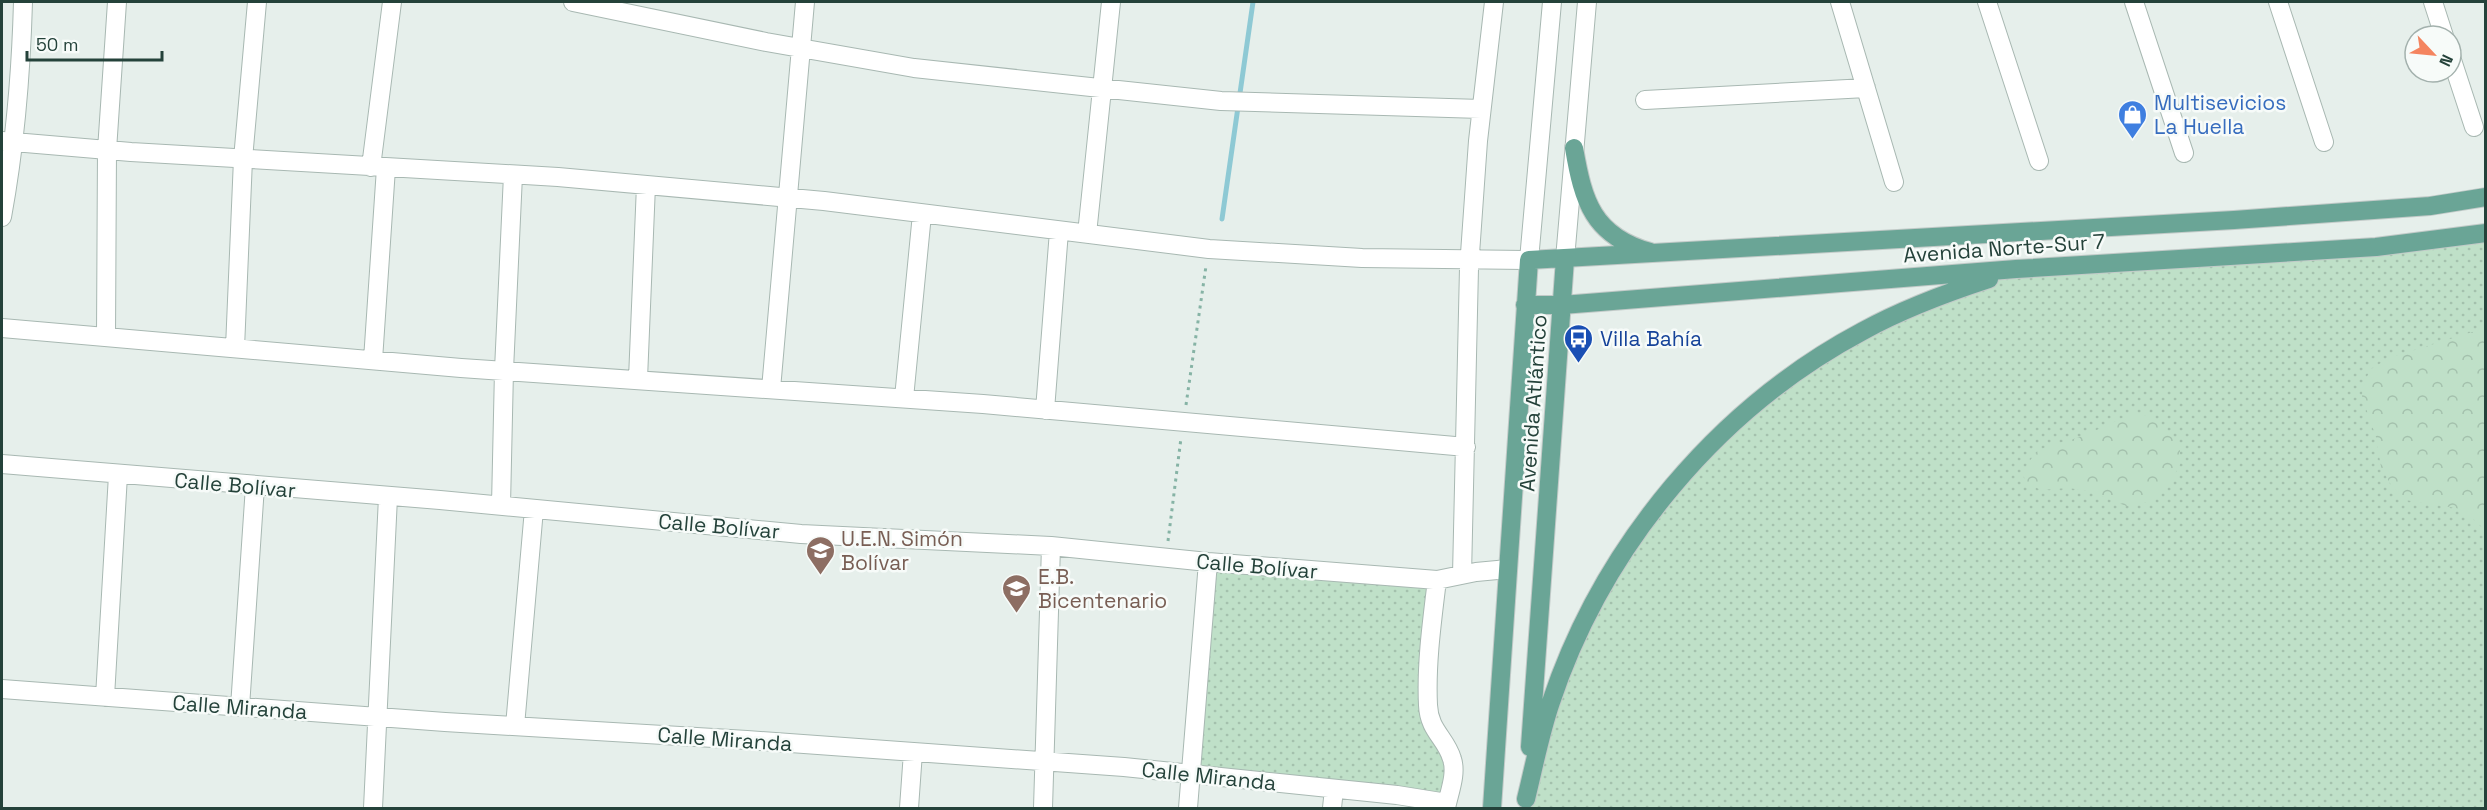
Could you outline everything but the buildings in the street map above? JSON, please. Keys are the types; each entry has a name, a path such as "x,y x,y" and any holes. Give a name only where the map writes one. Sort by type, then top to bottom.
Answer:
{"main road":[{"path":"1574,148 1580,184 1594,214 1619,239 1635,248 1658,254"},
{"name":"Avenida Norte-Sur 7","path":"1529,260 2373,211 2430,206 2486,197"},
{"name":"Avenida Norte-Sur 7","path":"1525,305 1562,305 2016,269 2364,248 2486,233"},
{"name":"Avenida Atlántico","path":"1526,804 1565,259"},
{"name":"Avenida Atlántico","path":"1492,808 1529,260"},
{"path":"1526,804 1551,702 1588,613 1644,522 1675,483 1714,442 1754,406 1788,378 1827,353 1863,331 1906,310 1945,293 2016,269"}],"street":[{"path":"2,217 8,142 18,99 23,2"},
{"path":"106,337 107,150 117,2"},
{"path":"235,348 243,159 257,2"},
{"path":"374,360 378,167 392,2"},
{"path":"573,2 800,48 914,68 1221,101 1481,109"},
{"path":"771,389 805,2"},
{"path":"1087,234 1111,2"},
{"path":"1462,575 1470,261 1481,109 1494,2"},
{"path":"8,142 646,185 788,198 1209,249 1362,258 1529,260 1552,2"},
{"name":"Avenida Atlántico","path":"1565,259 1587,2"},
{"path":"1840,2 1894,182"},
{"path":"1987,2 2040,161"},
{"path":"2134,2 2184,153"},
{"path":"2278,2 2324,142"},
{"path":"2433,2 2440,24"},
{"path":"2460,84 2474,127"},
{"path":"1645,100 1866,88"},
{"path":"501,506 504,370 513,175"},
{"path":"638,379 646,185"},
{"path":"904,398 922,214"},
{"path":"1045,410 1059,231"},
{"path":"2,328 374,360 904,398 1466,447"},
{"name":"Calle Bolívar","path":"2,464 801,534 1051,546 1208,562 1437,580 1508,569"},
{"path":"105,697 118,475"},
{"path":"240,707 255,486"},
{"path":"372,808 388,497"},
{"path":"515,726 534,509"},
{"path":"1043,808 1051,546"},
{"path":"1188,808 1208,562"},
{"path":"1437,580 1431,633 1428,705 1430,722 1452,757 1454,769 1446,806"},
{"name":"Calle Miranda","path":"2,689 1045,762 1334,789 1446,806"},
{"path":"909,808 913,752"},
{"path":"1332,808 1334,789"}],"green space":[{"path":"2485,233 2485,808 1525,808 1568,658 1675,483 1827,353 2016,269"},
{"path":"2486,328 2485,530 2470,516 2456,508 2405,500 2391,485 2381,467 2376,437 2362,397 2363,384 2371,369 2389,358"},
{"path":"2132,414 2150,416 2171,435 2180,450 2180,464 2173,478 2147,502 2126,506 2089,491 2068,488 2041,490 2028,484 2022,474 2039,451 2086,435"},
{"path":"1208,562 1437,580 1428,705 1447,748 1447,803 1190,774"}],"waterway":[{"path":"1222,219 1253,2"}],"place":[{"name":"Multisevicios La Huella","path":"2133,140"},
{"name":"Villa Bahía","path":"1579,364"},
{"name":"U.E.N. Simón Bolívar","path":"820,576"},
{"name":"E.B. Bicentenario","path":"1017,614"}]}
